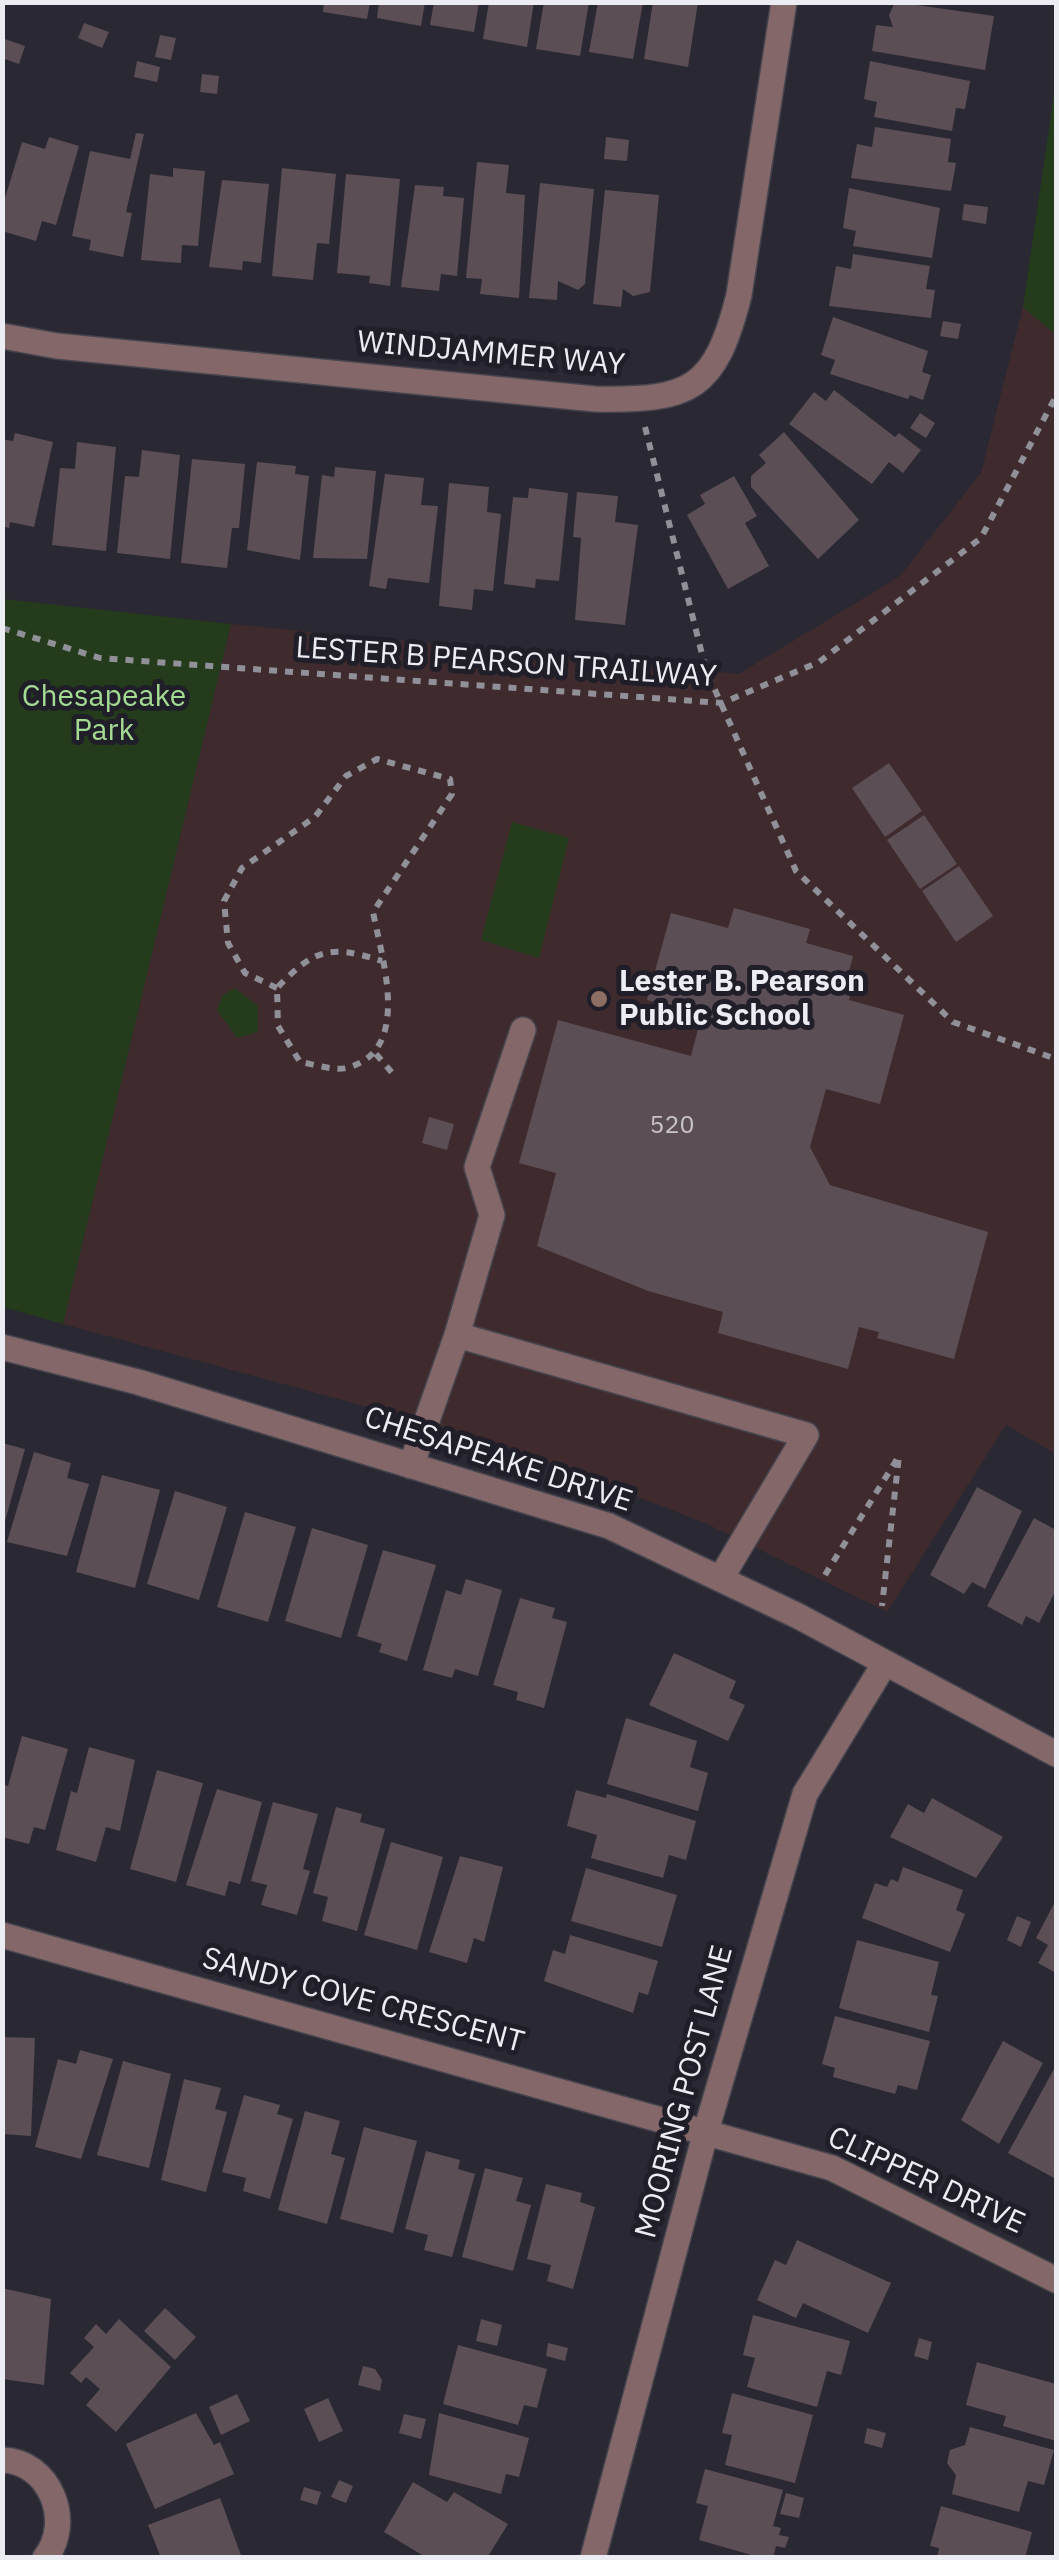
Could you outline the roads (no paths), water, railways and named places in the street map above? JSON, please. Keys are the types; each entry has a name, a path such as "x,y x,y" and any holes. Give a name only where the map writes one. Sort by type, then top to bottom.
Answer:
{"street":[{"name":"WINDJAMMER WAY","path":"2,336 57,346 640,400 679,392 710,374 728,337 739,295 784,2"},
{"path":"411,1466 457,1336 492,1215 476,1166 524,1030"},
{"path":"457,1336 806,1435 720,1578"},
{"name":"CHESAPEAKE DRIVE","path":"2,1347 138,1382 608,1526 720,1578 1056,1754"},
{"name":"MOORING POST LANE","path":"593,2558 706,2131 805,1794 885,1663"},
{"name":"SANDY COVE CRESCENT","path":"2,1935 706,2131"},
{"name":"CLIPPER DRIVE","path":"706,2131 832,2168 904,2200 1056,2280"},
{"path":"2,2460 32,2469 47,2484 56,2504 59,2525 45,2558"}],"place":[{"name":"Lester B. Pearson Public School","path":"599,999"}],"park label":[{"name":"Chesapeake Park","path":"104,714"}]}
